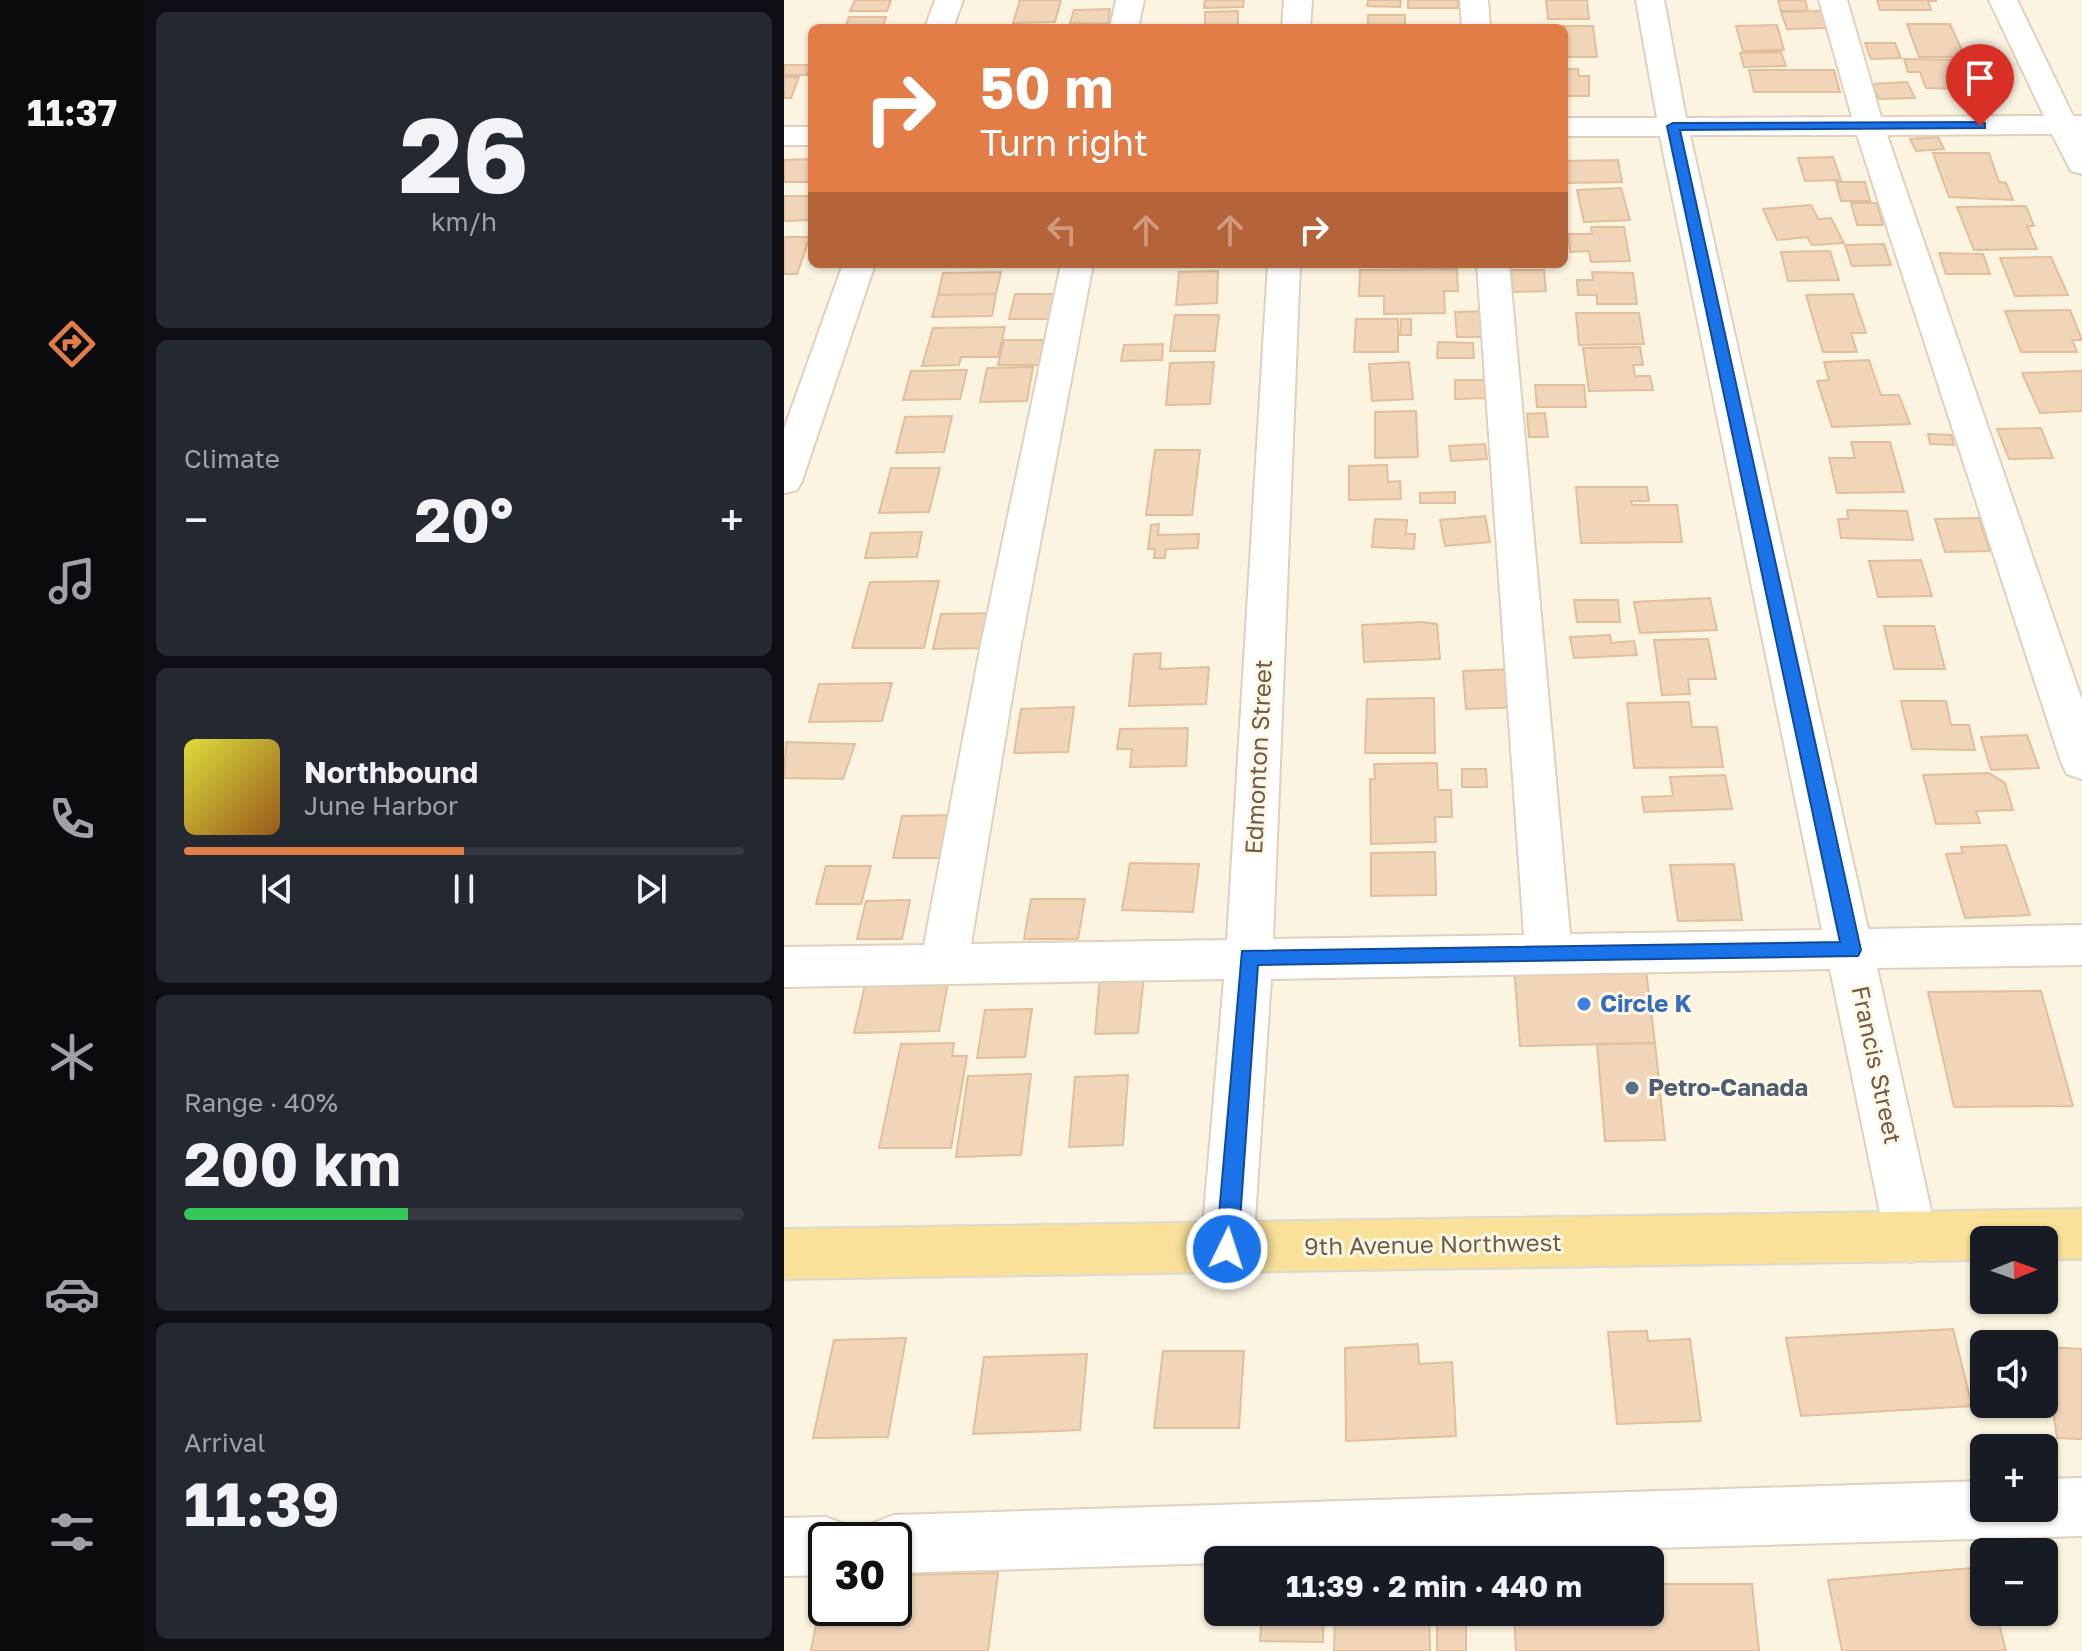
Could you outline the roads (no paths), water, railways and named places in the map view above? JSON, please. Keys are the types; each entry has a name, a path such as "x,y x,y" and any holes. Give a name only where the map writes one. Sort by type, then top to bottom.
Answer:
{"main road":[{"name":"9th Avenue Northwest","path":"784,1254 2082,1234"}],"street":[{"path":"940,24 949,0"},
{"path":"1125,24 1130,0"},
{"path":"1296,24 1298,0"},
{"path":"1474,0 1476,24"},
{"name":"Francis Street","path":"1650,0 1673,126 1911,1237"},
{"path":"1833,0 1857,74 1869,127 2082,762"},
{"path":"2003,0 2073,125 2082,165"},
{"path":"1568,127 2073,125"},
{"path":"784,136 808,136"},
{"path":"784,481 858,268"},
{"path":"944,964 1003,633 1076,268"},
{"name":"Edmonton Street","path":"1227,1249 1249,957 1284,268"},
{"path":"1493,268 1549,954"},
{"path":"784,967 2082,945"},
{"path":"912,1543 2082,1507"},
{"path":"784,1547 808,1546"}],"place":[{"name":"Circle K","path":"1584,1004"},
{"name":"Petro-Canada","path":"1632,1088"}]}
